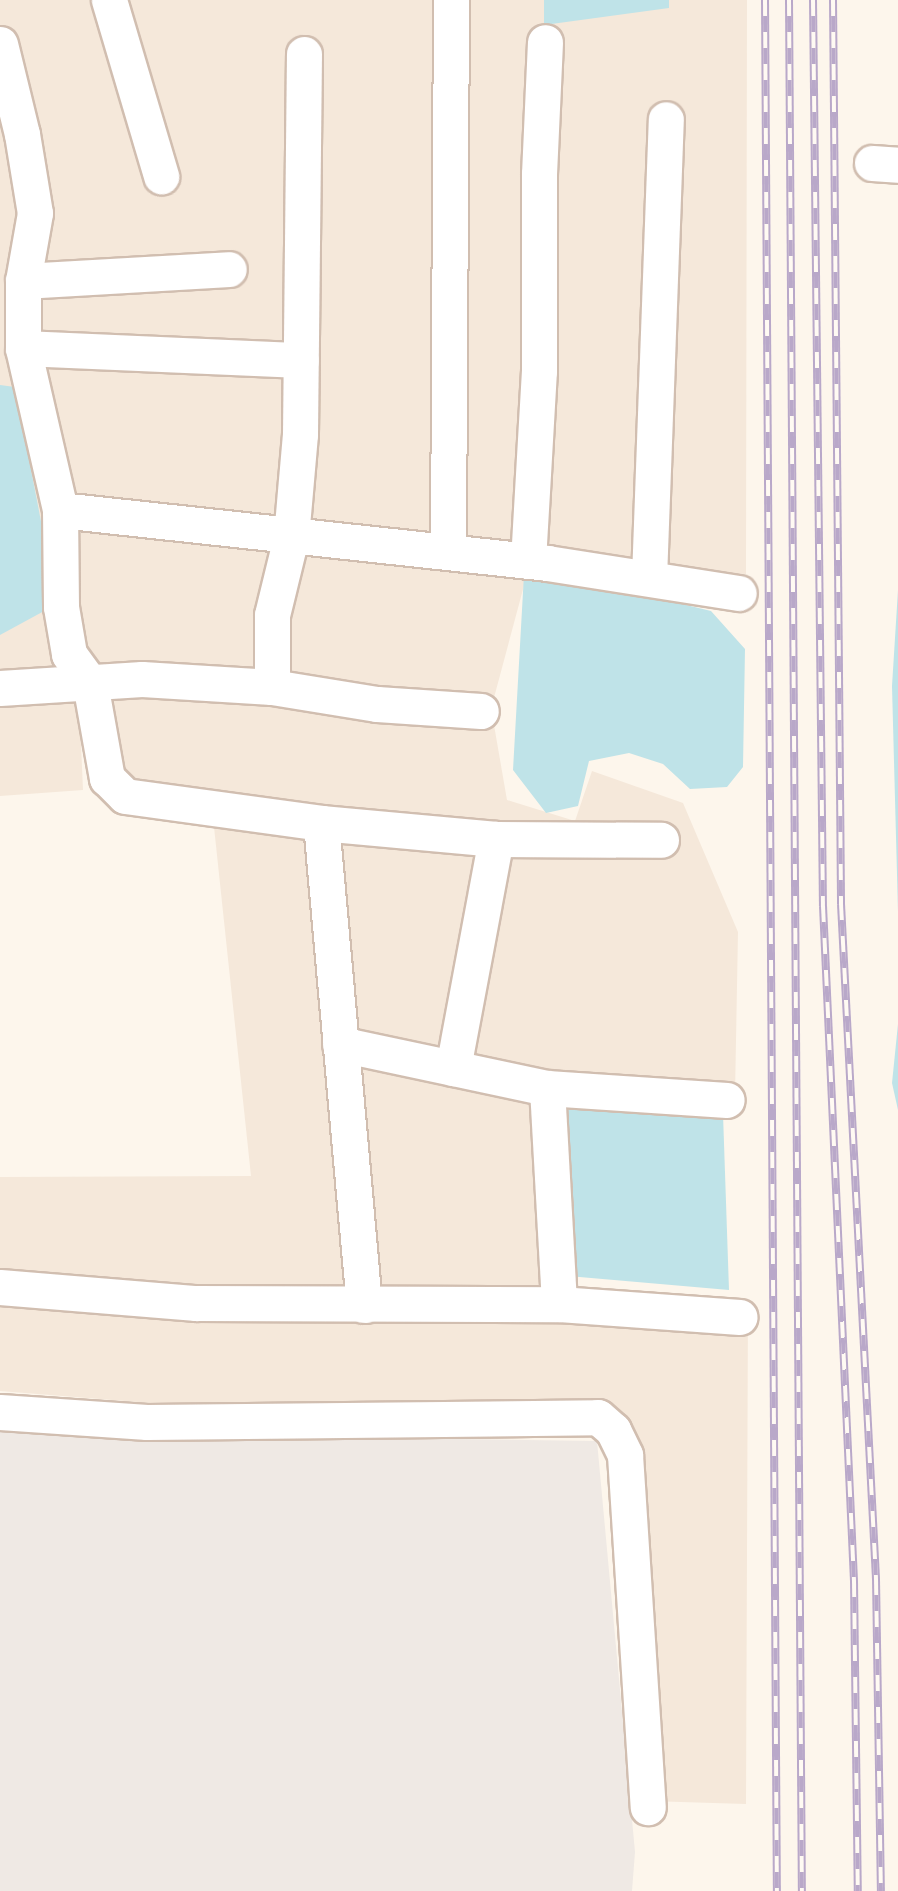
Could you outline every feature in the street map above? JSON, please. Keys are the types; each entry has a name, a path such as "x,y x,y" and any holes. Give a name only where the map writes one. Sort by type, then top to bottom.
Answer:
{"street":[{"path":"110,0 161,176"},
{"path":"448,550 451,0"},
{"path":"528,561 539,370 539,174 544,42"},
{"path":"0,44 7,105 35,213 23,281 23,348 60,510 61,607 69,654 90,683 107,779 125,796 321,824 496,839 661,840"},
{"path":"272,687 272,615 291,537 301,360 304,54"},
{"path":"649,579 666,119"},
{"path":"23,281 229,269"},
{"path":"23,348 301,360"},
{"path":"60,510 291,537 448,550 739,593"},
{"path":"0,688 142,679 272,687 377,704 481,711"},
{"path":"321,824 364,1305"},
{"path":"453,1068 496,839"},
{"path":"341,1044 547,1088 727,1100"},
{"path":"547,1088 559,1304"},
{"path":"0,1287 196,1303 559,1304 740,1317"},
{"path":"0,1412 147,1422 598,1418 613,1430 625,1455 648,1807"}],"shaded area":[{"path":"0,0 747,0 746,574 529,567 488,720 0,678"},
{"path":"103,689 494,725 507,800 575,821 592,771 683,803 738,932 735,1095 548,1287 748,1305 746,1804 648,1801 629,1419 338,1418 0,1391 0,1177 251,1176 212,808 88,773"},
{"path":"79,698 83,790 0,796 0,702"},
{"path":"0,1424 124,1434 597,1441 635,1852 632,1891 0,1891"}],"water":[{"path":"544,0 669,0 669,8 544,25"},
{"path":"0,385 15,387 57,604 0,635"},
{"path":"524,574 592,582 711,611 745,649 743,767 727,787 690,789 663,764 629,753 589,761 578,806 546,813 513,770"},
{"path":"898,590 898,912 892,686"},
{"path":"898,1024 898,1110 892,1083"},
{"path":"563,1106 723,1114 729,1290 568,1276"}],"railway":[{"path":"765,0 777,1891"},
{"path":"789,0 802,1891"},
{"path":"813,0 823,906 854,1581 858,1891"},
{"path":"833,0 841,904 876,1579 881,1891"}]}
